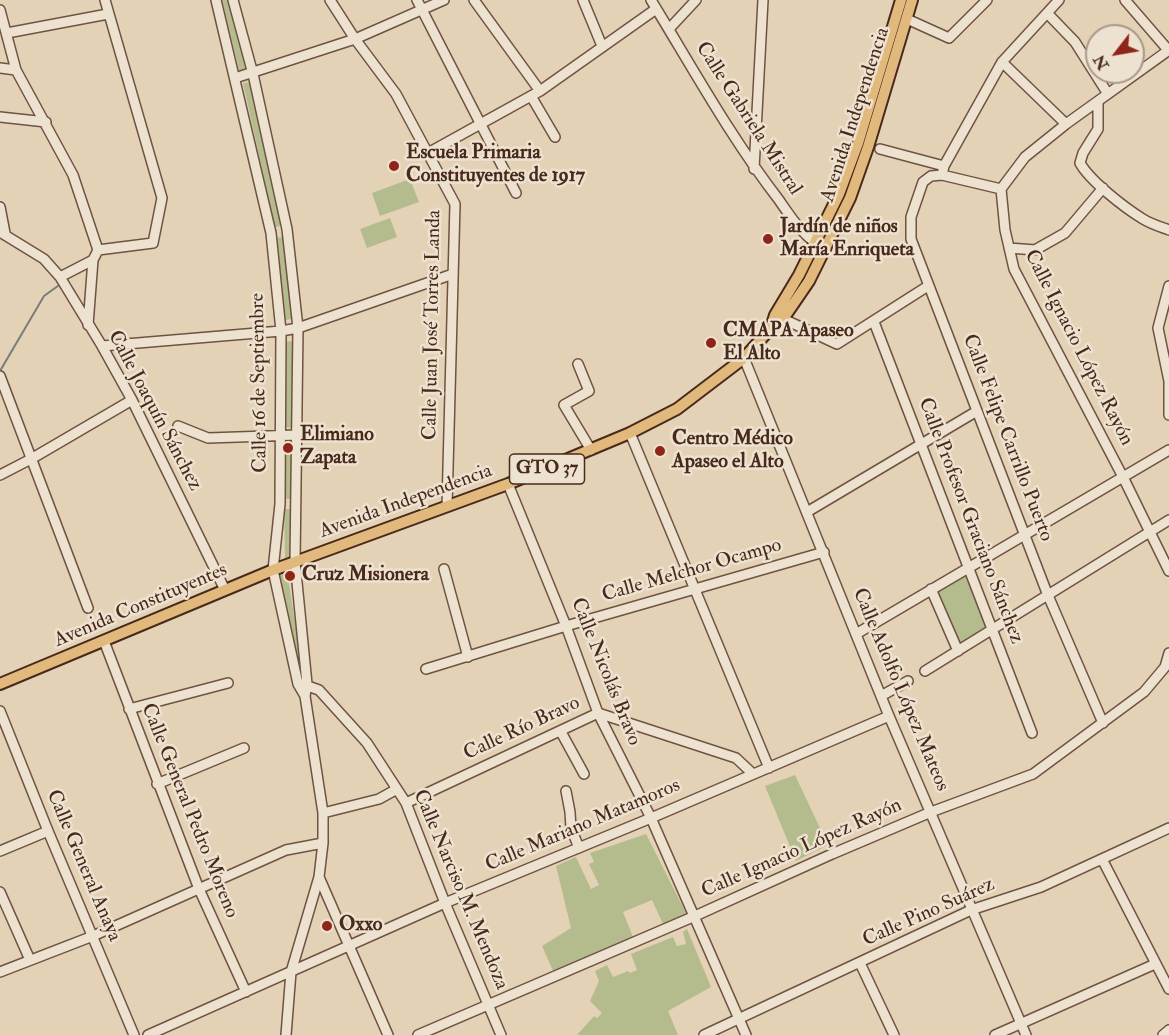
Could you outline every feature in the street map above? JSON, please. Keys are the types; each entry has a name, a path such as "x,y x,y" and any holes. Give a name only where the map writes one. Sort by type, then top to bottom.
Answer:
{"main road":[{"name":"Avenida Independencia","path":"779,317 839,194 858,143 901,0"},
{"name":"Avenida Independencia","path":"296,562 508,484 630,433 677,409 744,358 809,281 850,198 868,147 912,0"},
{"name":"Avenida Constituyentes","path":"0,684 296,562"}],"street":[{"path":"1,13 16,70 46,122 72,175 98,250 153,243 162,198 105,0"},
{"name":"Calle 16 de Septiembre","path":"216,0 271,234 281,331 280,504 273,570 305,696 323,813 323,843 319,877 291,972 286,1035"},
{"name":"Calle 16 de Septiembre","path":"233,0 253,74 287,229 298,328 296,562 302,684"},
{"name":"Calle Juan José Torres Landa","path":"330,0 355,39 396,94 455,204 447,506"},
{"path":"417,0 516,193"},
{"path":"236,78 355,39 444,0"},
{"path":"474,0 535,94 555,137"},
{"path":"583,0 602,46"},
{"name":"Calle Gabriela Mistral","path":"651,0 754,169 802,231 815,244 826,249"},
{"path":"669,29 696,0"},
{"path":"754,169 763,0"},
{"path":"907,19 949,38 987,0"},
{"path":"943,170 1002,62 1059,0"},
{"path":"880,149 1001,189 1025,158 1066,124 1169,50 1125,0"},
{"path":"428,153 535,94 656,9"},
{"path":"1047,13 1075,42 1108,94"},
{"path":"6,33 108,14"},
{"path":"1002,62 1066,124"},
{"path":"0,68 16,70"},
{"path":"1098,101 1098,129 1083,153 1080,163 1085,172 1102,188 1144,220 1169,230"},
{"path":"0,117 46,122"},
{"name":"Calle Felipe Carrillo Puerto","path":"943,170 923,182 911,217 911,239 1047,593 1103,723"},
{"path":"1009,248 1035,250 1065,233 1102,188"},
{"name":"Calle Ignacio López Rayón","path":"1001,189 1014,269 1123,477 1169,571"},
{"path":"0,207 2,233 44,259 60,277 88,325"},
{"path":"271,234 287,229"},
{"name":"Calle Joaquín Sánchez","path":"98,250 93,260 88,325 132,400 225,590"},
{"path":"60,277 93,260"},
{"path":"102,346 298,328 453,274"},
{"path":"779,317 837,344 928,286"},
{"path":"1169,286 1158,328 1169,381 1169,414"},
{"name":"Calle Profesor Graciano Sánchez","path":"874,322 1032,733"},
{"name":"Calle Adolfo López Mateos","path":"744,358 889,716 1026,1035"},
{"path":"578,364 589,391 564,405 591,450"},
{"path":"1,377 88,608"},
{"path":"0,475 32,459 132,400"},
{"path":"807,512 977,411"},
{"path":"178,426 208,438 297,435"},
{"path":"630,433 768,768"},
{"path":"856,634 968,566 1169,450"},
{"name":"Calle Nicolás Bravo","path":"508,484 566,626 598,713 651,818 746,1035"},
{"path":"280,504 296,504"},
{"path":"925,671 1047,593 1169,520"},
{"name":"Calle Melchor Ocampo","path":"426,669 824,552"},
{"path":"444,569 468,657"},
{"path":"931,588 958,651"},
{"name":"Calle General Pedro Moreno","path":"104,641 199,889 246,992"},
{"name":"Calle Ignacio López Rayón","path":"418,1035 489,1006 832,854 931,812 1033,774 1144,692 1165,668 1169,653"},
{"path":"881,696 908,681"},
{"path":"129,709 228,683"},
{"name":"Calle Narciso M. Mendoza","path":"302,684 319,690 367,743 406,803 445,903 501,1035"},
{"name":"Calle General Anaya","path":"0,711 134,1035"},
{"name":"Calle Río Bravo","path":"406,803 598,713 736,758 753,774"},
{"name":"Calle Mariano Matamoros","path":"148,1035 445,903 889,716"},
{"path":"561,732 584,774"},
{"path":"157,784 244,748"},
{"path":"323,813 379,799 398,789"},
{"path":"566,790 571,828 579,848"},
{"name":"Calle Pino Suárez","path":"704,1035 971,910 1041,887 1169,828"},
{"path":"0,851 48,831"},
{"path":"0,972 93,936 286,850 323,843"},
{"path":"1102,859 1169,989"},
{"path":"319,877 388,1035"},
{"path":"0,891 30,960"},
{"path":"860,963 894,1035"},
{"path":"994,1035 1155,964"},
{"path":"1163,1035 1169,1030"}],"green space":[{"path":"222,0 229,0 247,72 240,74"},
{"path":"251,82 281,226 275,227 243,83"},
{"path":"410,179 419,202 380,216 372,193"},
{"path":"390,218 397,237 367,248 360,229"},
{"path":"284,237 293,319 285,320 275,238"},
{"path":"293,341 292,428 286,427 285,342"},
{"path":"284,441 292,441 291,499 284,499"},
{"path":"284,509 291,509 292,558 285,558"},
{"path":"964,570 989,627 958,647 934,590"},
{"path":"287,571 302,667 300,672 295,664 278,573"},
{"path":"795,775 828,845 796,861 765,786"},
{"path":"646,834 687,915 663,924 652,900 623,912 633,937 554,973 542,946 571,928 556,866 576,857 591,889 599,885 589,864 594,862 590,853"},
{"path":"687,929 711,987 668,1011 678,1035 577,1035 594,1016 597,1018 602,1013 590,1001 599,981 595,971 607,965 613,977 637,970 631,954 673,937 677,946 686,944 683,932"}],"waterway":[{"path":"0,371 44,296 62,283"}],"place":[{"name":"Escuela Primaria Constituyentes de 1917","path":"394,166"},
{"name":"Jardín de niños María Enriqueta","path":"768,239"},
{"name":"CMAPA Apaseo El Alto","path":"711,343"},
{"name":"Elimiano Zapata","path":"288,448"},
{"name":"Centro Médico Apaseo el Alto","path":"660,451"},
{"name":"Cruz Misionera","path":"290,576"},
{"name":"Oxxo","path":"327,926"}]}
